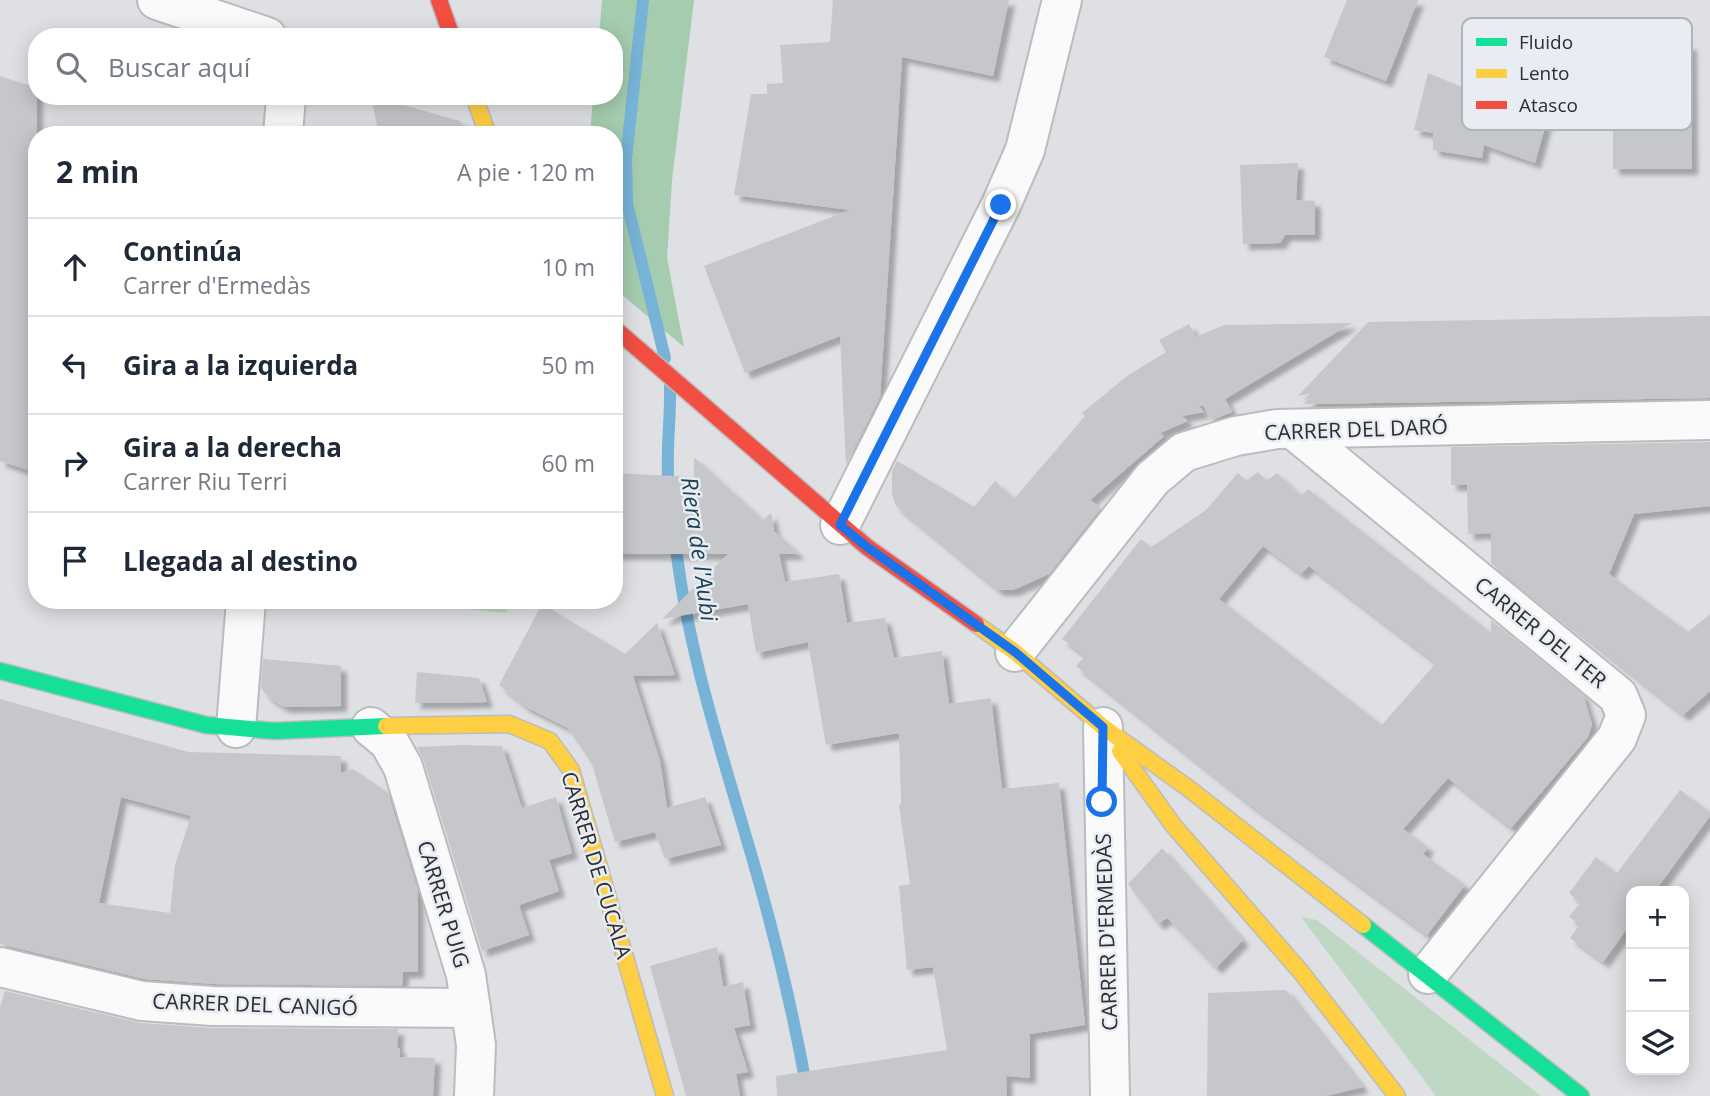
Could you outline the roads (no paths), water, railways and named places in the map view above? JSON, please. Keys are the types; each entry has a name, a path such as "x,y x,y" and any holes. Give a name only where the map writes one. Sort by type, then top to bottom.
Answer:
{"street":[{"path":"157,0 240,28"},
{"path":"439,0 449,28"},
{"path":"840,525 1001,205 1025,150 1062,0"},
{"path":"284,126 285,105"},
{"path":"623,336 867,547 1015,652 1103,727 1188,788 1581,1096"},
{"name":"CARRER DEL DARÓ","path":"1015,652 1152,479 1184,452 1236,436 1293,429 1710,421"},
{"name":"CARRER DEL TER","path":"1293,429 1618,696 1626,715 1617,738 1428,974"},
{"path":"236,728 245,609"},
{"name":"CARRER DE CUCALA","path":"0,671 206,725 274,731 509,724 550,741 571,770 665,1096"},
{"name":"CARRER PUIG","path":"371,727 389,743 403,767 466,975 476,1045 474,1096"},
{"path":"1103,727 1173,825 1301,972 1396,1096"},
{"name":"CARRER D'ERMEDÀS","path":"1103,727 1110,1096"},
{"name":"CARRER DEL CANIGÓ","path":"0,967 154,1002 213,1006 471,1008"}],"waterway":[{"name":"Riera de l'Aubi","path":"643,0 626,159 627,203 665,358"},
{"name":"Riera de l'Aubi","path":"669,490 670,386"},
{"name":"Riera de l'Aubi","path":"675,539 699,672 775,940 808,1096"}]}
